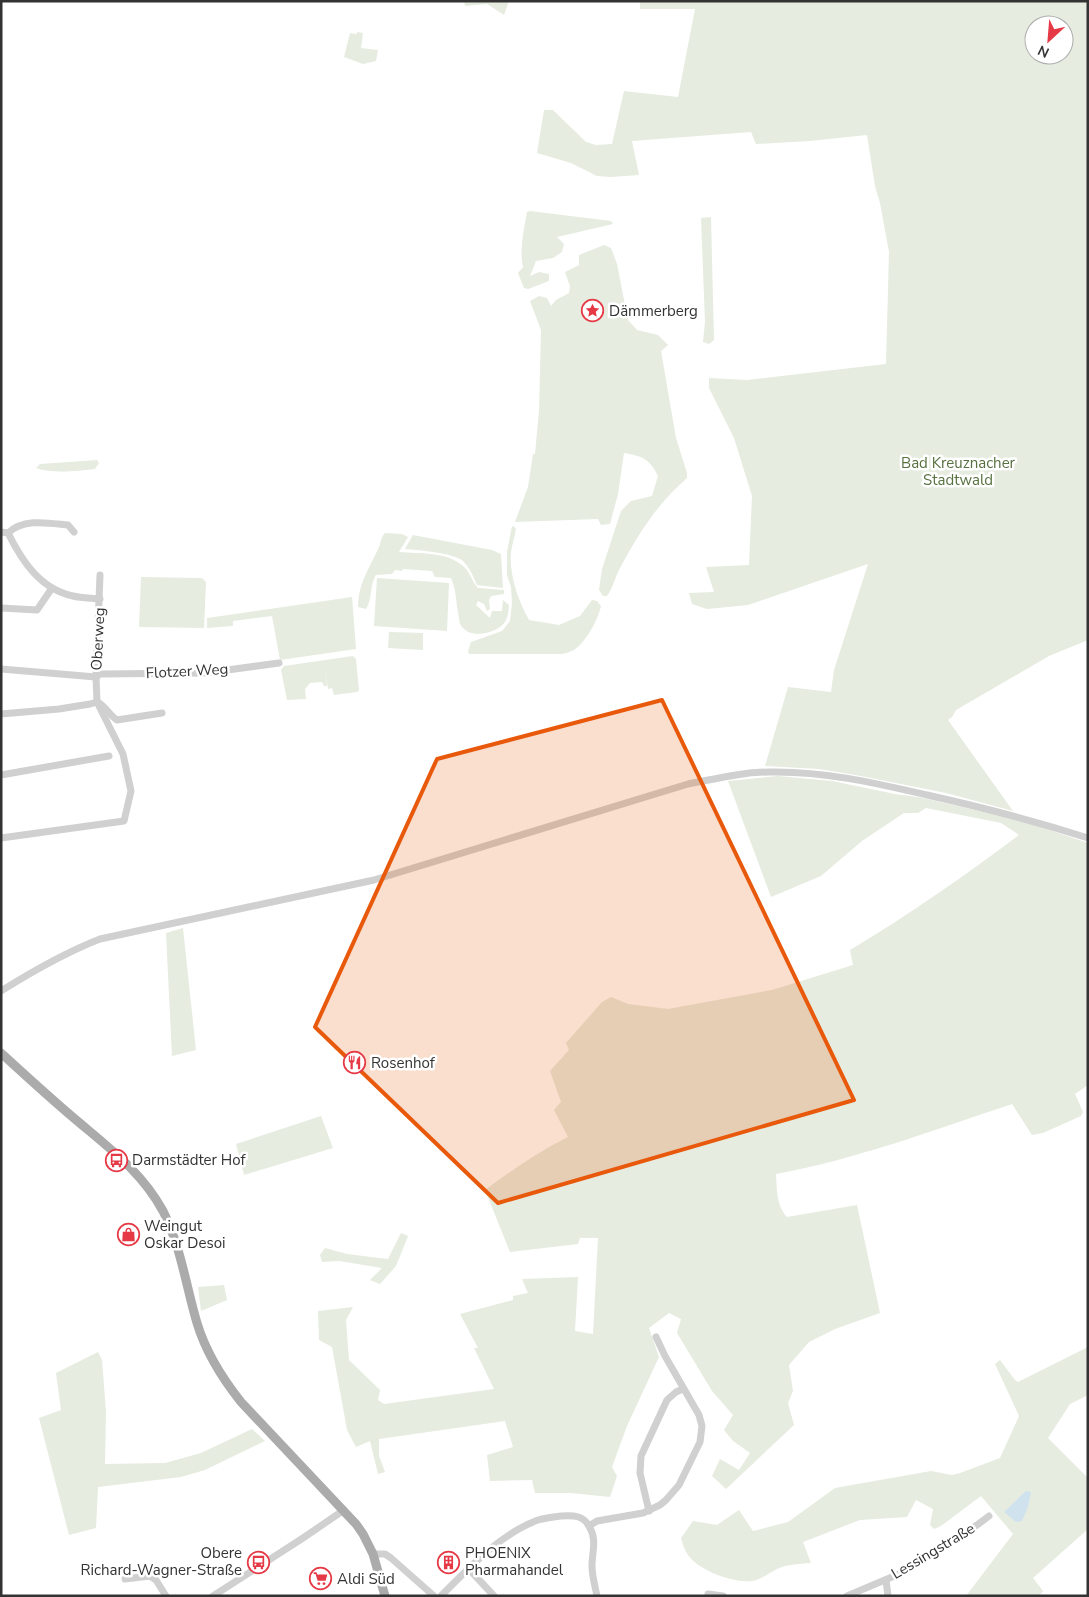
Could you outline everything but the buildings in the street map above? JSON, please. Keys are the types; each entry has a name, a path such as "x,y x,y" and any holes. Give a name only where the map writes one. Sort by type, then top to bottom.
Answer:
{"main road":[{"path":"1,1053 120,1156 145,1183 159,1204 172,1233 181,1258 201,1333 209,1354 220,1374 241,1402 344,1510 363,1534 377,1565 385,1596"}],"street":[{"path":"74,532 68,525 38,522 21,525 5,532 19,556 32,572 52,588 74,596 100,599"},
{"name":"Oberweg","path":"1,838 124,821 131,791 123,754 96,702 100,575"},
{"path":"1,608 37,610 52,588"},
{"name":"Flotzer Weg","path":"1,669 96,677 100,674 205,673 279,663"},
{"path":"1,714 59,709 96,702 100,703 117,720 162,713"},
{"path":"1,775 109,756"},
{"path":"1,991 37,968 72,950 100,939 374,880 688,784 730,776 769,772 811,773 858,779 1030,819 1088,838"},
{"path":"589,1526 597,1521 634,1516 649,1511 666,1500 679,1485 700,1442 702,1431 696,1409 683,1389 656,1337"},
{"path":"649,1511 640,1473 641,1456 667,1400 683,1389"},
{"path":"213,1596 344,1510"},
{"path":"441,1596 494,1547 512,1534 538,1520 575,1516 584,1519 589,1526 594,1540 592,1578 597,1596"},
{"name":"Lessingstraße","path":"848,1596 899,1574 989,1516"},
{"path":"373,1554 385,1554 392,1558 434,1596"},
{"path":"377,1565 381,1558 392,1558"},
{"path":"469,1569 494,1596"},
{"path":"125,1579 150,1576 156,1580 166,1596"},
{"path":"886,1580 888,1596"},
{"path":"708,1594 723,1596"}],"highlighted area":[{"path":"662,700 854,1100 498,1203 315,1027 437,759"}],"green space":[{"path":"464,1 509,1 504,15 487,4 465,6"},
{"name":"Bad Kreuznacher Stadtwald","path":"640,1 1088,1 1088,640 1049,656 956,710 948,720 1013,811 946,793 861,776 819,769 765,766 788,687 831,692 834,670 868,564 748,605 707,609 692,604 689,593 714,592 706,567 749,565 752,496 734,438 709,388 709,378 747,380 886,364 889,252 875,186 867,135 756,144 751,132 632,141 639,175 611,177 597,176 571,163 537,153 544,110 553,110 586,142 596,145 612,144 624,91 678,97 695,9 640,9"},
{"path":"357,32 363,33 361,48 378,50 376,61 363,64 344,57 350,33 357,34"},
{"path":"527,212 611,221 613,224 557,237 564,244 562,252 553,258 536,261 530,276 539,272 549,274 549,281 528,289 524,288 518,273 523,267 522,240"},
{"path":"711,217 714,340 709,344 703,342 705,322 701,218"},
{"path":"604,245 611,248 617,264 628,320 637,330 658,335 668,345 661,351 676,438 687,473 687,478 658,509 634,543 607,596 603,596 599,590 602,569 621,511 631,501 652,496 658,476 645,459 624,453 618,494 610,524 601,525 598,519 515,522 528,487 533,454 535,454 539,411 541,330 530,301 539,296 547,298 551,306 556,300 569,293 570,286 565,272 579,265 579,255"},
{"path":"97,460 99,463 95,469 57,471 36,468 40,464"},
{"path":"512,526 516,528 511,552 511,570 518,596 529,620 559,625 580,616 592,600 597,601 601,606 591,630 583,642 574,650 562,654 469,654 471,642 502,631 510,621 512,603 511,587 507,575 507,552"},
{"path":"385,533 402,534 408,537 399,552 433,554 449,558 465,568 478,588 504,590 504,594 491,596 489,600 490,609 487,611 484,604 478,601 476,605 490,618 492,611 502,611 503,600 509,605 504,623 499,628 486,633 476,634 467,631 460,624 451,578 435,577 432,571 403,569 402,571 395,570 392,574 376,575 372,583 370,601 366,609 358,607 362,583"},
{"path":"413,535 492,550 501,554 503,588 477,585 468,566 458,558 436,552 405,549"},
{"path":"141,577 202,578 206,582 204,628 139,627"},
{"path":"377,578 449,583 447,631 374,626"},
{"path":"352,597 356,649 280,660 272,616 233,621 233,626 207,628 207,618"},
{"path":"389,632 423,633 423,650 388,648"},
{"path":"353,656 356,659 359,690 357,692 334,695 332,688 328,689 324,664 327,686 324,686 322,682 310,683 305,689 306,699 287,700 281,670 284,666"},
{"path":"778,776 832,781 918,797 1023,821 1088,843 1088,1085 1075,1094 1083,1112 1081,1116 1043,1133 1032,1135 1012,1104 866,1152 776,1174 779,1202 787,1217 857,1205 880,1313 835,1329 809,1342 789,1365 793,1391 788,1403 794,1425 726,1489 712,1476 720,1459 739,1470 750,1453 733,1441 724,1430 733,1415 712,1391 677,1333 681,1319 669,1313 649,1328 659,1357 627,1426 612,1467 617,1476 610,1497 571,1493 535,1493 532,1480 490,1481 487,1455 513,1447 505,1421 379,1439 379,1456 385,1472 378,1474 370,1441 356,1447 347,1430 332,1347 319,1340 318,1311 353,1307 346,1320 349,1360 380,1390 378,1400 384,1404 494,1389 474,1348 478,1348 460,1314 513,1300 513,1296 528,1293 522,1279 578,1277 575,1331 593,1334 598,1238 580,1238 578,1244 510,1252 485,1190 525,1162 568,1137 554,1110 561,1102 550,1071 569,1050 566,1043 602,1002 611,997 628,1004 668,1009 772,990 853,965 850,950 936,895 1019,835 1001,823 926,808 918,813 904,813 862,841 821,876 771,897 728,781"},
{"path":"183,928 196,1050 172,1056 166,933"},
{"path":"321,1116 333,1148 244,1175 236,1144"},
{"path":"401,1233 408,1236 396,1266 380,1284 370,1280 382,1268 339,1261 322,1262 320,1255 325,1248 347,1254 388,1259"},
{"path":"224,1285 227,1300 201,1311 198,1287"},
{"path":"1088,1347 1088,1395 1070,1404 1048,1438 1088,1478 1088,1529 1033,1578 1043,1591 1039,1596 966,1596 1013,1534 981,1496 941,1526 934,1529 930,1525 933,1509 916,1500 907,1517 860,1520 803,1542 811,1563 781,1567 752,1581 735,1580 715,1574 698,1564 686,1552 681,1538 693,1521 717,1525 739,1510 753,1531 788,1522 835,1488 931,1471 952,1475 1000,1458 1019,1416 995,1364 1000,1360 1018,1382"},
{"path":"98,1352 102,1360 106,1412 105,1464 165,1463 201,1453 252,1429 265,1441 205,1470 181,1477 98,1487 96,1528 69,1535 39,1418 61,1410 56,1373"}],"water":[{"path":"1026,1491 1031,1492 1028,1507 1022,1521 1016,1522 1004,1512"}],"place":[{"name":"Dämmerberg","path":"593,311"},
{"name":"Rosenhof","path":"355,1063"},
{"name":"Darmstädter Hof","path":"116,1160"},
{"name":"Weingut Oskar Desoi","path":"128,1235"},
{"name":"Obere Richard-Wagner-Straße","path":"258,1562"},
{"name":"PHOENIX Pharmahandel","path":"449,1562"},
{"name":"Aldi Süd","path":"321,1579"}]}
